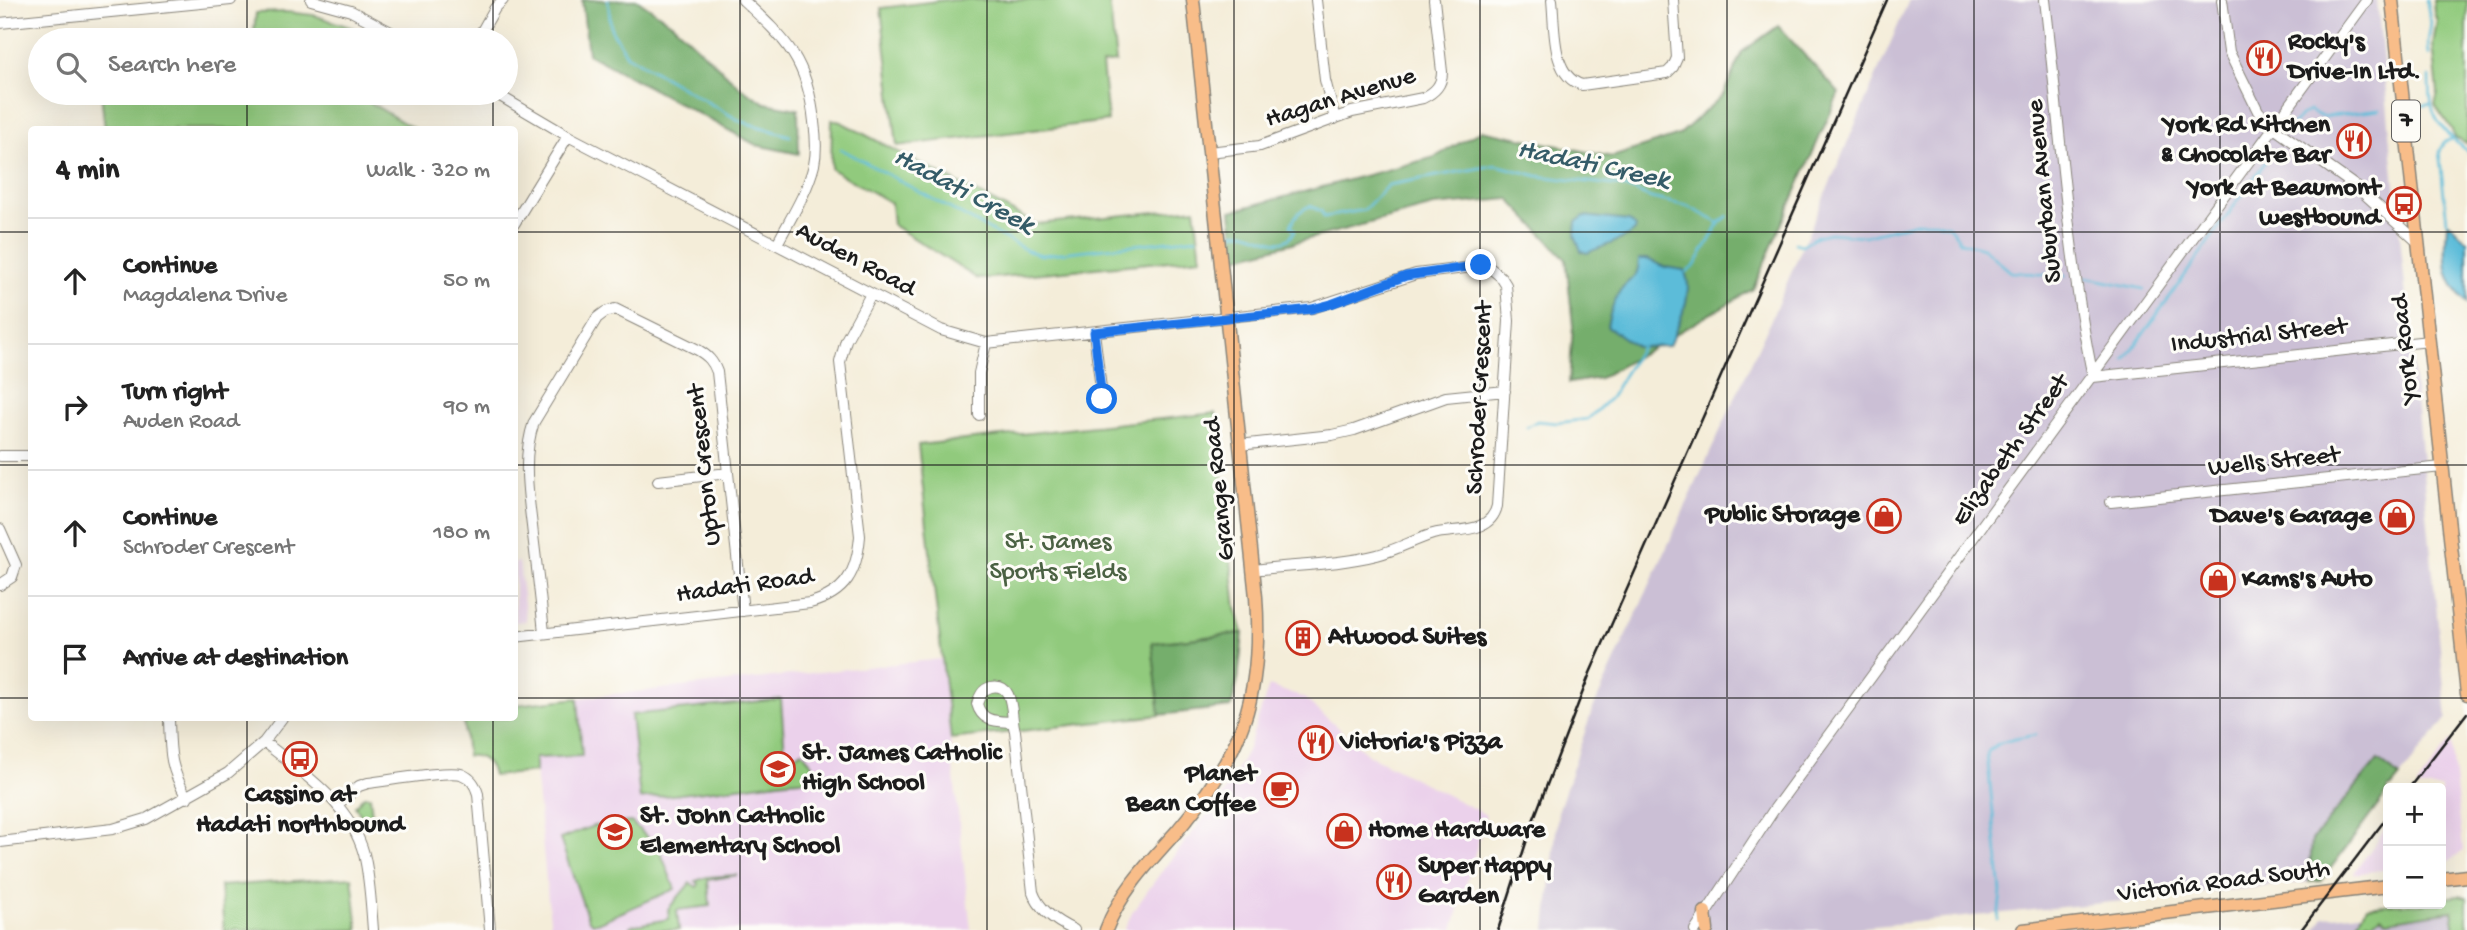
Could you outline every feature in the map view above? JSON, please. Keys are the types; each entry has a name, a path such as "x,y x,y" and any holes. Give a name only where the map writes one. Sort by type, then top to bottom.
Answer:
{"main road":[{"name":"Grange Road","path":"1106,930 1127,890 1210,788 1223,768 1250,708 1257,670 1258,628 1253,570 1193,0"},
{"name":"York Road","path":"2392,0 2467,694"},
{"path":"2446,878 2467,876"},
{"name":"Victoria Road South","path":"2023,930 2077,927 2383,887"},
{"path":"1705,912 1707,930"}],"street":[{"path":"0,23 231,0"},
{"path":"311,0 351,10 384,28"},
{"path":"483,28 494,4 503,0"},
{"path":"1316,0 1325,80 1335,118"},
{"name":"Hagan Avenue","path":"1209,152 1260,146 1367,108 1423,97 1438,87 1442,72 1434,0"},
{"path":"1552,0 1559,65 1564,75 1582,85 1667,73 1677,58 1673,0"},
{"name":"Suburban Avenue","path":"2045,0 2073,253 2084,335 2093,377"},
{"path":"2222,0 2230,52 2258,111 2274,128 2358,188 2419,243"},
{"name":"Elizabeth Street","path":"1695,930 1777,806 2367,0"},
{"path":"747,1 793,51 804,71 814,115 814,163 807,185 777,244"},
{"name":"Auden Road","path":"515,105 568,136 941,330 986,343 1226,318"},
{"path":"518,217 568,136"},
{"name":"Schroder Crescent","path":"1226,318 1312,309 1416,274 1481,265 1489,267 1506,285 1509,321 1497,506 1489,522 1479,527 1430,535 1370,556 1253,570"},
{"name":"Hadati Road","path":"518,636 810,603 828,598 842,587 858,556 860,536 840,362 846,340 871,294"},
{"name":"Upton Crescent","path":"544,633 527,480 526,454 529,435 534,422 597,318 615,309 708,356 717,372 743,611"},
{"path":"1094,332 1102,405"},
{"name":"Industrial Street","path":"2093,377 2429,341"},
{"path":"979,415 979,373 986,343"},
{"path":"1239,445 1332,435 1354,430 1446,397 1505,391"},
{"path":"0,456 28,456"},
{"name":"Wells Street","path":"2111,502 2442,467"},
{"path":"657,481 728,473"},
{"path":"0,529 16,565 12,577 0,585"},
{"path":"169,721 170,757 177,781 187,797"},
{"path":"0,842 127,827 228,773 264,742 280,721"},
{"path":"1011,722 1015,731 1033,892 1041,908 1074,930"},
{"path":"264,742 338,804 351,824 363,853 373,930"},
{"path":"338,804 359,786 368,783 453,773 468,778 475,784 478,794 490,930"}],"shaded area":[{"path":"1909,0 2377,0 2447,718 2400,777 2378,760 2312,840 2309,882 1836,930 1546,930 1558,812 1592,711 1773,315"},
{"path":"518,562 526,621 518,622"},
{"name":"St. James Catholic High School","path":"941,659 971,930 551,930 534,758 582,756 578,698"},
{"path":"1269,686 1304,698 1369,755 1486,815 1453,930 1124,930 1132,913 1159,875 1224,793 1247,751"},
{"path":"2451,740 2463,850 2450,861 2446,861 2446,783 2420,783"},
{"path":"2383,833 2383,870 2353,874"},
{"path":"2466,901 2467,930 2315,930 2324,917 2395,909 2446,909 2446,903"}],"green space":[{"path":"582,0 638,0 673,24 740,87 765,103 798,109 799,154 756,145 588,54"},
{"path":"945,0 1109,0 1116,62 1102,64 1108,121 897,146 881,8"},
{"path":"2433,0 2467,0 2467,144 2454,138 2452,130 2435,105 2438,93 2433,44 2437,21"},
{"path":"256,13 313,15 353,28 254,28"},
{"path":"1778,26 1839,93 1753,289 1600,378 1569,383 1573,326 1566,259 1509,199 1434,206 1236,258 1231,211 1435,157 1482,130 1612,157 1679,135 1723,95 1742,52"},
{"path":"102,105 374,105 409,126 105,126"},
{"path":"832,120 841,122 1036,224 1195,208 1201,258 978,279 893,225 891,203 831,169"},
{"name":"St. James Sports Fields","path":"1216,413 1236,608 1243,633 1152,643 1160,715 951,739 918,445"},
{"path":"1243,633 1238,680 1231,707 1160,715 1152,643"},
{"path":"578,698 582,756 535,758 535,772 493,776 484,760 477,756 467,756 463,721 518,721 518,705"},
{"path":"781,699 786,768 792,757 802,751 817,771 827,773 830,777 824,785 814,779 787,781 640,799 631,715"},
{"path":"2378,760 2400,777 2395,783 2383,783 2383,799 2321,881 2309,882 2312,840"},
{"path":"364,796 370,796 373,825 367,825 355,806"},
{"path":"631,822 659,848 675,889 592,923 588,919 560,839 593,826"},
{"path":"737,875 708,880 710,906 677,910 679,930 630,930 630,926 669,919 668,909 690,883 697,887 699,884 696,881 707,877"},
{"path":"352,877 358,930 224,930 220,886"},
{"path":"2446,897 2467,898 2467,930 2455,930 2452,911 2387,921 2381,916 2371,923 2368,921 2362,928 2357,924 2367,907 2383,905 2383,909 2446,909"}],"water":[{"path":"1584,216 1629,221 1636,227 1635,231 1587,253 1581,251 1575,235 1576,222"},
{"path":"2447,221 2467,241 2467,303 2448,274"},
{"path":"1639,259 1684,270 1687,298 1669,346 1637,347 1607,326 1617,296 1636,273"}],"waterway":[{"name":"Hadati Creek","path":"608,0 611,29 627,55 740,121 790,136"},
{"path":"2426,0 2431,23 2429,55"},
{"path":"2430,77 2431,103 2437,119 2467,151"},
{"path":"2420,106 2431,104"},
{"path":"2292,126 2300,116 2309,111 2322,117 2380,110"},
{"path":"2447,221 2439,151 2444,142 2452,139"},
{"name":"Hadati Creek","path":"841,149 1028,251 1042,255 1196,238"},
{"path":"2125,360 2273,151"},
{"name":"Hadati Creek","path":"1231,233 1250,233 1272,241 1285,241 1295,230 1291,226 1296,216 1310,206 1321,211 1324,217 1364,210 1388,185 1496,165 1538,176 1622,186 1651,198 1687,206 1719,223 1728,216"},
{"path":"1795,243 1802,245 1817,236 1830,233 1864,236 1920,222 1935,222 1949,226 1961,242 1983,248 2011,272 2066,276"},
{"path":"1686,272 1694,267 1719,224"},
{"path":"2085,277 2144,289"},
{"path":"1527,427 1537,421 1557,423 1588,419 1610,398 1641,347"},
{"path":"1998,920 2001,892 1987,754 2001,743 2035,735"}],"railway":[{"path":"1498,930 1533,821 1590,673 1887,0"},
{"path":"2413,783 2467,713"},
{"path":"2301,930 2383,823"}],"place":[{"name":"Rocky's Drive-In Ltd.","path":"2264,58"},
{"name":"York Rd Kitchen & Chocolate Bar","path":"2354,141"},
{"name":"York at Beaumont westbound","path":"2404,204"},
{"name":"Public Storage","path":"1884,516"},
{"name":"Dave's Garage","path":"2397,517"},
{"name":"Kams's Auto","path":"2218,580"},
{"name":"Atwood Suites","path":"1303,638"},
{"name":"Victoria's Pizza","path":"1316,743"},
{"name":"Cassino at Hadati northbound","path":"300,759"},
{"name":"St. James Catholic High School","path":"778,769"},
{"name":"Planet Bean Coffee","path":"1281,790"},
{"name":"Home Hardware","path":"1344,831"},
{"name":"St. John Catholic Elementary School","path":"615,832"},
{"name":"Super Happy Garden","path":"1394,882"}],"route":[{"path":"1102,399 1094,332 1312,309 1406,276 1481,265"}]}
